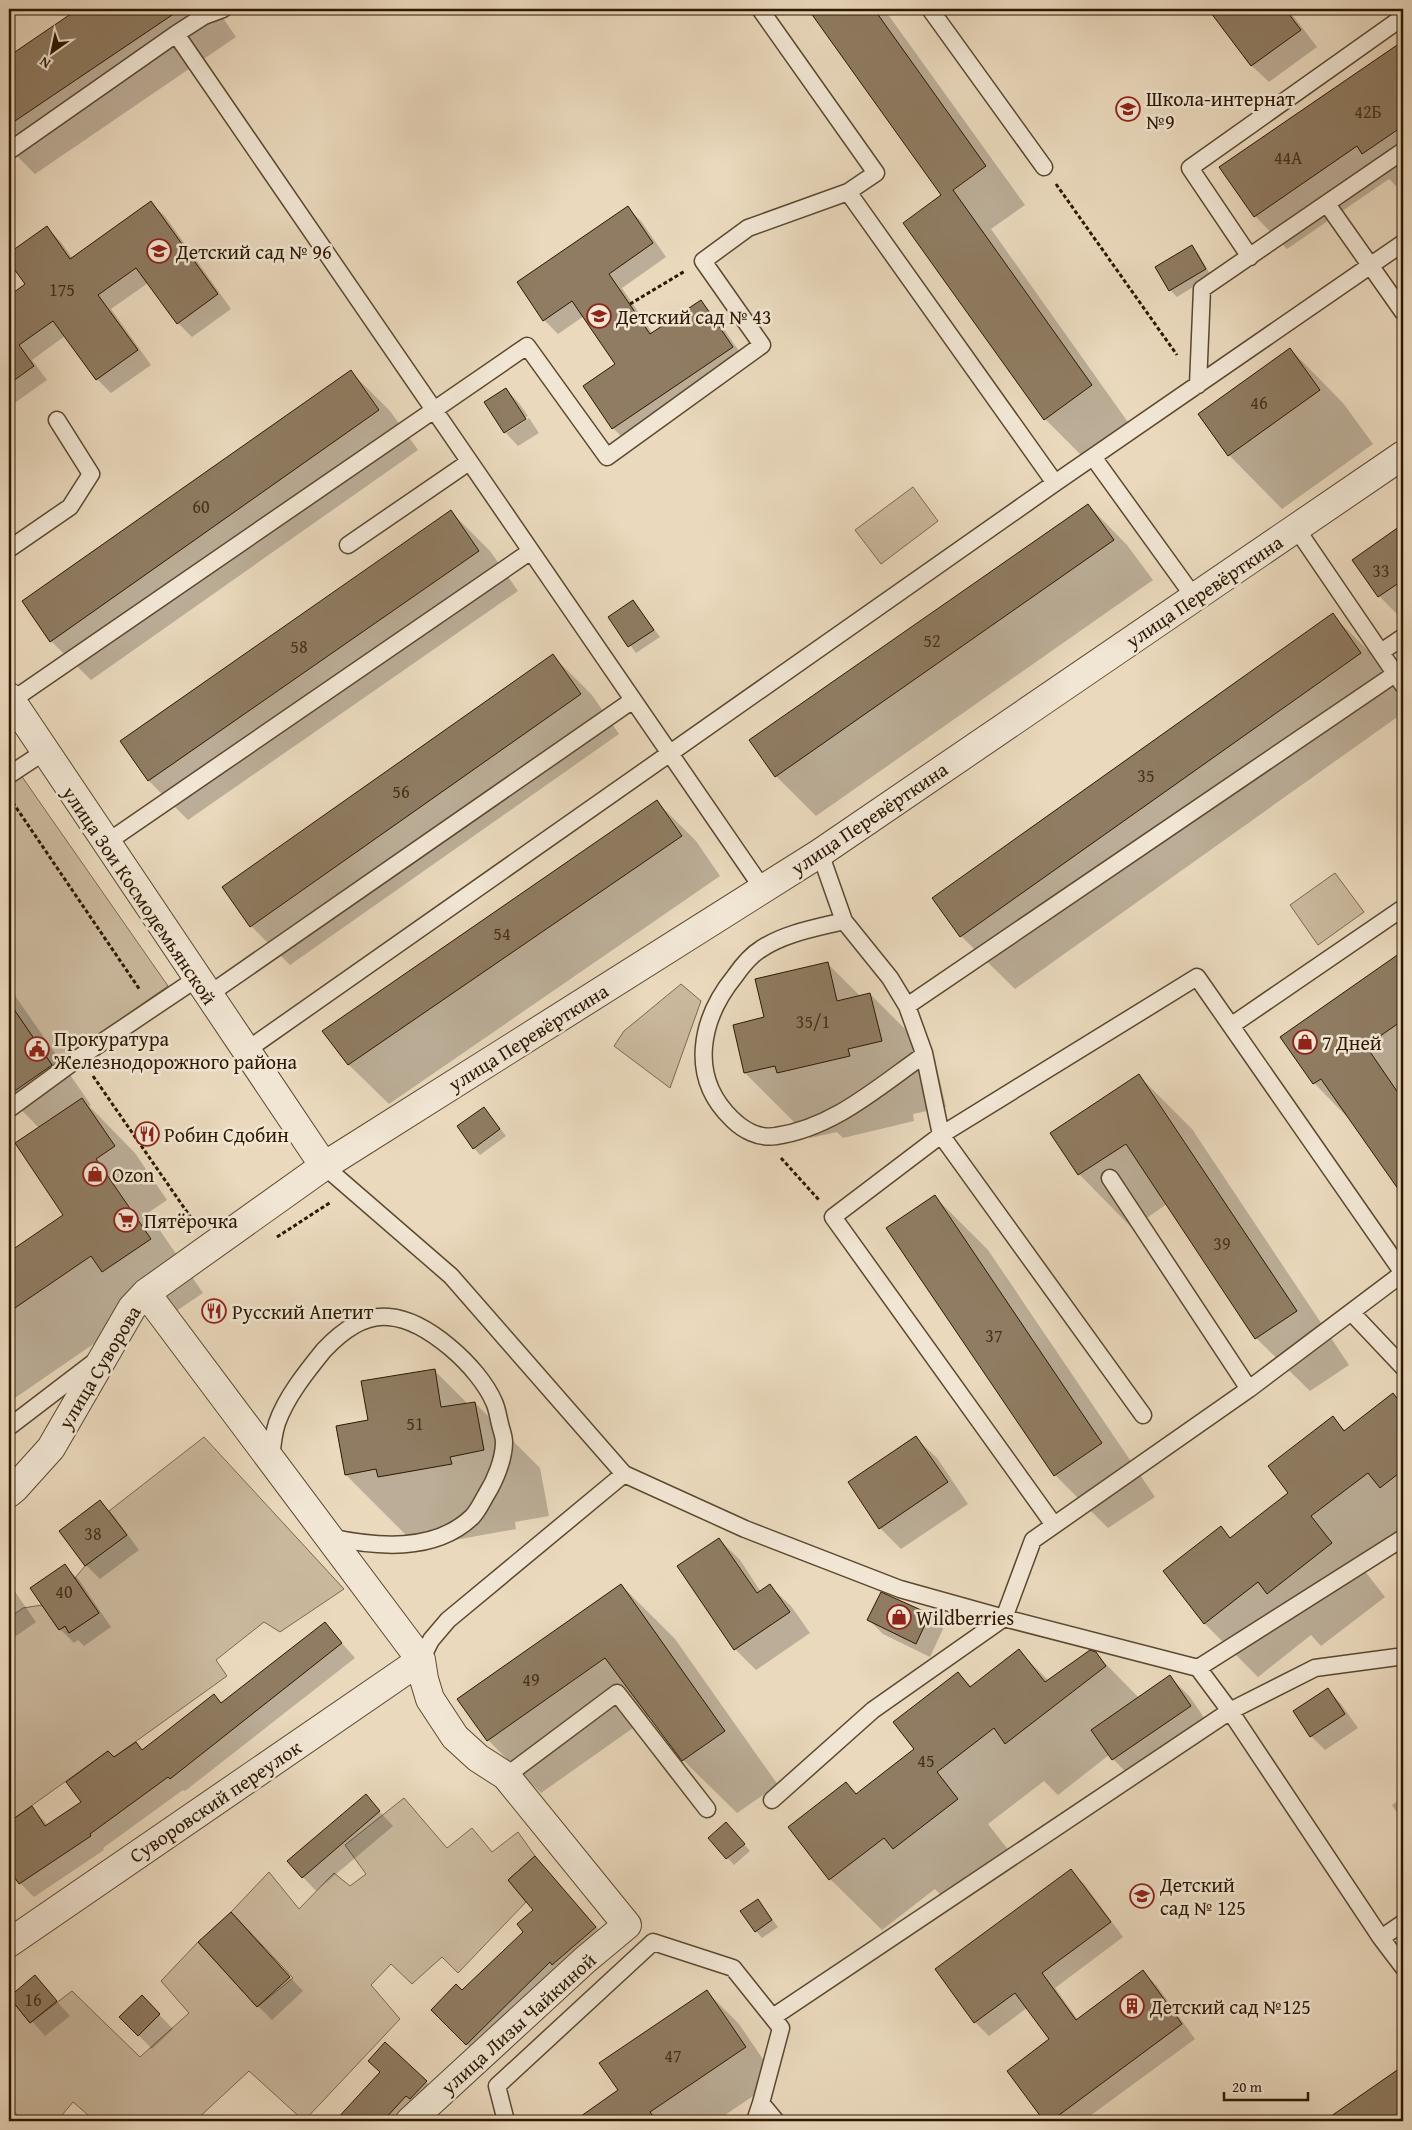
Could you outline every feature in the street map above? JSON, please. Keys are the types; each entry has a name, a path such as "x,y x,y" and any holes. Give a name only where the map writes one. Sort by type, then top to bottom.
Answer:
{"street":[{"name":"улица Перевёрткина","path":"324,1166 820,853 1403,455"},
{"name":"улица Зои Космодемьянской","path":"10,699 324,1166"},
{"name":"улица Суворова","path":"9,1492 15,1488 51,1448 132,1308 146,1293 324,1166"},
{"path":"146,1293 421,1660 430,1699 455,1737 472,1753 506,1776"},
{"name":"Суворовский переулок","path":"9,1943 421,1660"},
{"name":"улица Лизы Чайкиной","path":"410,2121 585,1960 627,1925 506,1776"}],"lane":[{"path":"9,151 176,34 204,16 222,9"},
{"path":"10,699 527,346 607,457 762,345 703,261 748,228 848,192 876,173 760,9"},
{"path":"930,9 1044,167"},
{"path":"1250,257 1190,168 1403,17"},
{"path":"176,34 763,889"},
{"path":"1198,385 1202,289 1403,151"},
{"path":"848,192 1055,483"},
{"path":"1327,204 1403,312"},
{"path":"247,1050 1055,483 1403,243"},
{"path":"9,549 70,507 92,474 57,420"},
{"path":"1093,457 1194,597"},
{"path":"348,545 469,462"},
{"path":"907,1006 1399,679 1296,528"},
{"path":"106,843 530,551"},
{"path":"1381,652 1403,637"},
{"path":"9,1109 80,1057 152,1008 202,987 633,700"},
{"path":"9,775 44,752"},
{"path":"820,853 844,921 890,978 907,1006 924,1055 941,1135 1143,1415"},
{"path":"1232,1025 1403,908"},
{"path":"844,921 789,935 761,949 744,964 724,988 708,1023 703,1052 705,1074 712,1094 726,1114 740,1127 760,1136 775,1136 804,1129 854,1106 924,1055"},
{"path":"772,1800 873,1710 1004,1618 1033,1540 1249,1389 1403,1273 1197,977 941,1135 833,1217 1054,1525"},
{"path":"324,1166 451,1276 624,1474 746,1529 900,1588 1004,1618 1198,1668 1230,1711 1381,1938 1403,1967"},
{"path":"1110,1178 1249,1389"},
{"path":"1352,1313 1403,1367"},
{"path":"271,1460 277,1422 314,1362 336,1337 368,1319 388,1316 411,1322 439,1338 468,1363 494,1401 504,1442 496,1479 473,1516 448,1535 423,1542 356,1543 327,1536"},
{"path":"9,1427 104,1355"},
{"path":"421,1660 431,1640 448,1620 624,1474"},
{"path":"1198,1668 1403,1538"},
{"path":"773,2017 1230,1711 1314,1668 1397,1656 1403,1657"},
{"path":"506,1776 617,1693 707,1809"},
{"path":"1381,1938 1403,1923"},
{"path":"506,2121 497,2086 653,1942 733,1968 782,2028 755,2121"},
{"path":"761,2103 776,2121"}],"path":[{"path":"1044,167 1198,385"},
{"path":"630,304 703,261"},
{"path":"9,796 152,1008"},
{"path":"80,1057 211,1246"},
{"path":"797,1175 833,1217"},
{"path":"276,1238 350,1189"}],"shaded area":[{"path":"913,487 938,521 881,564 855,530"},
{"path":"9,758 168,986 53,1066 9,1003"},
{"path":"1335,873 1364,912 1318,945 1290,905"},
{"path":"681,984 701,1001 670,1088 614,1046 624,1031"},
{"path":"204,1437 344,1589 280,1632 264,1622 216,1660 227,1676 114,1757 108,1751 13,1819 9,1813 9,1618 23,1608 42,1605 59,1630 65,1626 69,1633 98,1613 75,1578 85,1566 126,1535 109,1511"},
{"path":"404,1798 447,1848 472,1828 492,1852 518,1832 535,1856 508,1880 526,1902 458,1973 442,1957 412,1984 391,1964 371,1985 400,2019 304,2121 249,2071 195,2121 95,2121 73,2102 57,2121 24,2121 9,2107 9,1997 30,2023 72,1991 140,2057 189,2013 161,1981 198,1942 257,2007 293,1978 231,1912 269,1872 299,1909 334,1873 350,1886 366,1874 345,1845"}],"building":[{"path":"78,9 181,9 9,125 9,56"},
{"path":"808,9 874,9 986,166 953,190 1092,385 1044,420 903,223 941,195"},
{"path":"1208,9 1285,9 1301,30 1251,66"},
{"path":"1403,41 1403,126 1362,154 1357,146 1254,217 1219,167"},
{"path":"151,201 218,294 177,324 136,268 98,295 138,350 96,380 53,321 19,345 34,366 9,384 9,296 25,284 9,262 9,253 47,226 70,259"},
{"path":"628,206 653,243 609,274 650,334 701,300 733,347 612,429 583,386 615,364 572,301 543,321 517,282"},
{"path":"1192,245 1206,269 1169,291 1155,267"},
{"path":"1290,348 1320,390 1228,456 1198,414"},
{"path":"351,370 379,410 50,642 22,601"},
{"path":"506,388 526,419 504,433 484,402"},
{"path":"1088,504 1114,540 775,777 749,740"},
{"path":"451,510 479,551 148,781 120,741"},
{"path":"1403,524 1403,580 1378,597 1352,560"},
{"path":"633,600 654,630 628,647 608,617"},
{"path":"1333,613 1361,653 960,937 932,898"},
{"path":"553,654 581,694 250,927 222,887"},
{"path":"657,800 682,836 348,1065 322,1031"},
{"path":"1403,951 1403,1020 1366,1046 1403,1100 1403,1196 1321,1079 1313,1084 1280,1037"},
{"path":"828,962 837,1001 870,993 882,1041 848,1049 850,1056 777,1073 775,1066 744,1073 733,1025 764,1017 755,979"},
{"path":"9,1002 52,1065 9,1095"},
{"path":"1139,1074 1297,1311 1255,1339 1126,1144 1078,1175 1050,1133"},
{"path":"82,1098 115,1146 96,1159 151,1239 102,1272 91,1256 9,1312 9,1252 63,1215 15,1143"},
{"path":"484,1107 500,1129 473,1149 457,1126"},
{"path":"935,1195 1102,1443 1054,1476 886,1228"},
{"path":"435,1369 441,1407 475,1402 484,1450 450,1457 452,1464 378,1477 376,1469 345,1475 336,1426 368,1420 361,1381"},
{"path":"1393,1393 1403,1406 1403,1470 1380,1488 1368,1473 1311,1516 1332,1543 1267,1594 1258,1582 1204,1624 1163,1571 1221,1526 1230,1538 1288,1493 1268,1466 1333,1416 1344,1431"},
{"path":"916,1436 948,1482 879,1529 848,1482"},
{"path":"100,1500 127,1535 85,1566 59,1531"},
{"path":"719,1538 757,1593 770,1584 790,1612 734,1650 677,1566"},
{"path":"65,1564 99,1613 69,1633 65,1626 59,1630 30,1588"},
{"path":"621,1584 725,1731 682,1761 605,1658 487,1741 457,1699"},
{"name":"Wildberries","path":"881,1592 930,1614 916,1644 867,1620"},
{"path":"325,1622 342,1643 170,1779 168,1777 90,1834 91,1836 19,1884 9,1869 9,1822 32,1806 45,1826 81,1802 66,1782 108,1751 114,1757 136,1742 142,1750 214,1694 221,1703"},
{"path":"1019,1649 1045,1682 1090,1650 1096,1652 1106,1666 1005,1744 994,1728 937,1772 958,1799 893,1849 884,1838 829,1880 788,1827 846,1782 856,1794 914,1749 893,1722 958,1672 970,1687"},
{"path":"1170,1675 1191,1706 1112,1760 1091,1730"},
{"path":"1328,1688 1345,1714 1310,1737 1293,1711"},
{"path":"366,1794 380,1811 302,1878 287,1861"},
{"path":"726,1822 745,1844 726,1859 708,1838"},
{"path":"535,1856 596,1927 552,1965 550,1962 466,2045 431,2010 456,1984 462,1990 523,1932 517,1924 533,1910 508,1880"},
{"name":"Детский сад №125","path":"1071,1869 1111,1922 1042,1973 1076,2020 1143,1970 1182,2024 1051,2121 1044,2121 1007,2071 1049,2039 1015,1993 974,2023 935,1969"},
{"path":"758,1899 772,1920 755,1932 740,1911"},
{"path":"231,1912 290,1977 257,2007 198,1942"},
{"path":"35,1975 57,2001 30,2023 9,1997"},
{"path":"707,1990 746,2047 650,2112 657,2121 574,2121 618,2090 599,2063"},
{"path":"142,1995 160,2014 138,2036 119,2017"},
{"path":"385,2042 427,2081 410,2099 406,2096 383,2121 335,2121 380,2072 368,2061"},
{"path":"1403,2066 1403,2121 1324,2121"}],"place":[{"name":"Школа-интернат №9","path":"1128,109"},
{"name":"Детский сад № 96","path":"159,251"},
{"name":"Детский сад № 43","path":"599,316"},
{"name":"7 Дней","path":"1305,1042"},
{"name":"Прокуратура Железнодорожного района","path":"37,1049"},
{"name":"Робин Сдобин","path":"147,1134"},
{"name":"Ozon","path":"95,1174"},
{"name":"Пятёрочка","path":"126,1220"},
{"name":"Русский Апетит","path":"214,1311"},
{"name":"Wildberries","path":"899,1617"},
{"name":"Детский сад № 125","path":"1142,1896"},
{"name":"Детский сад №125","path":"1132,2006"}]}
